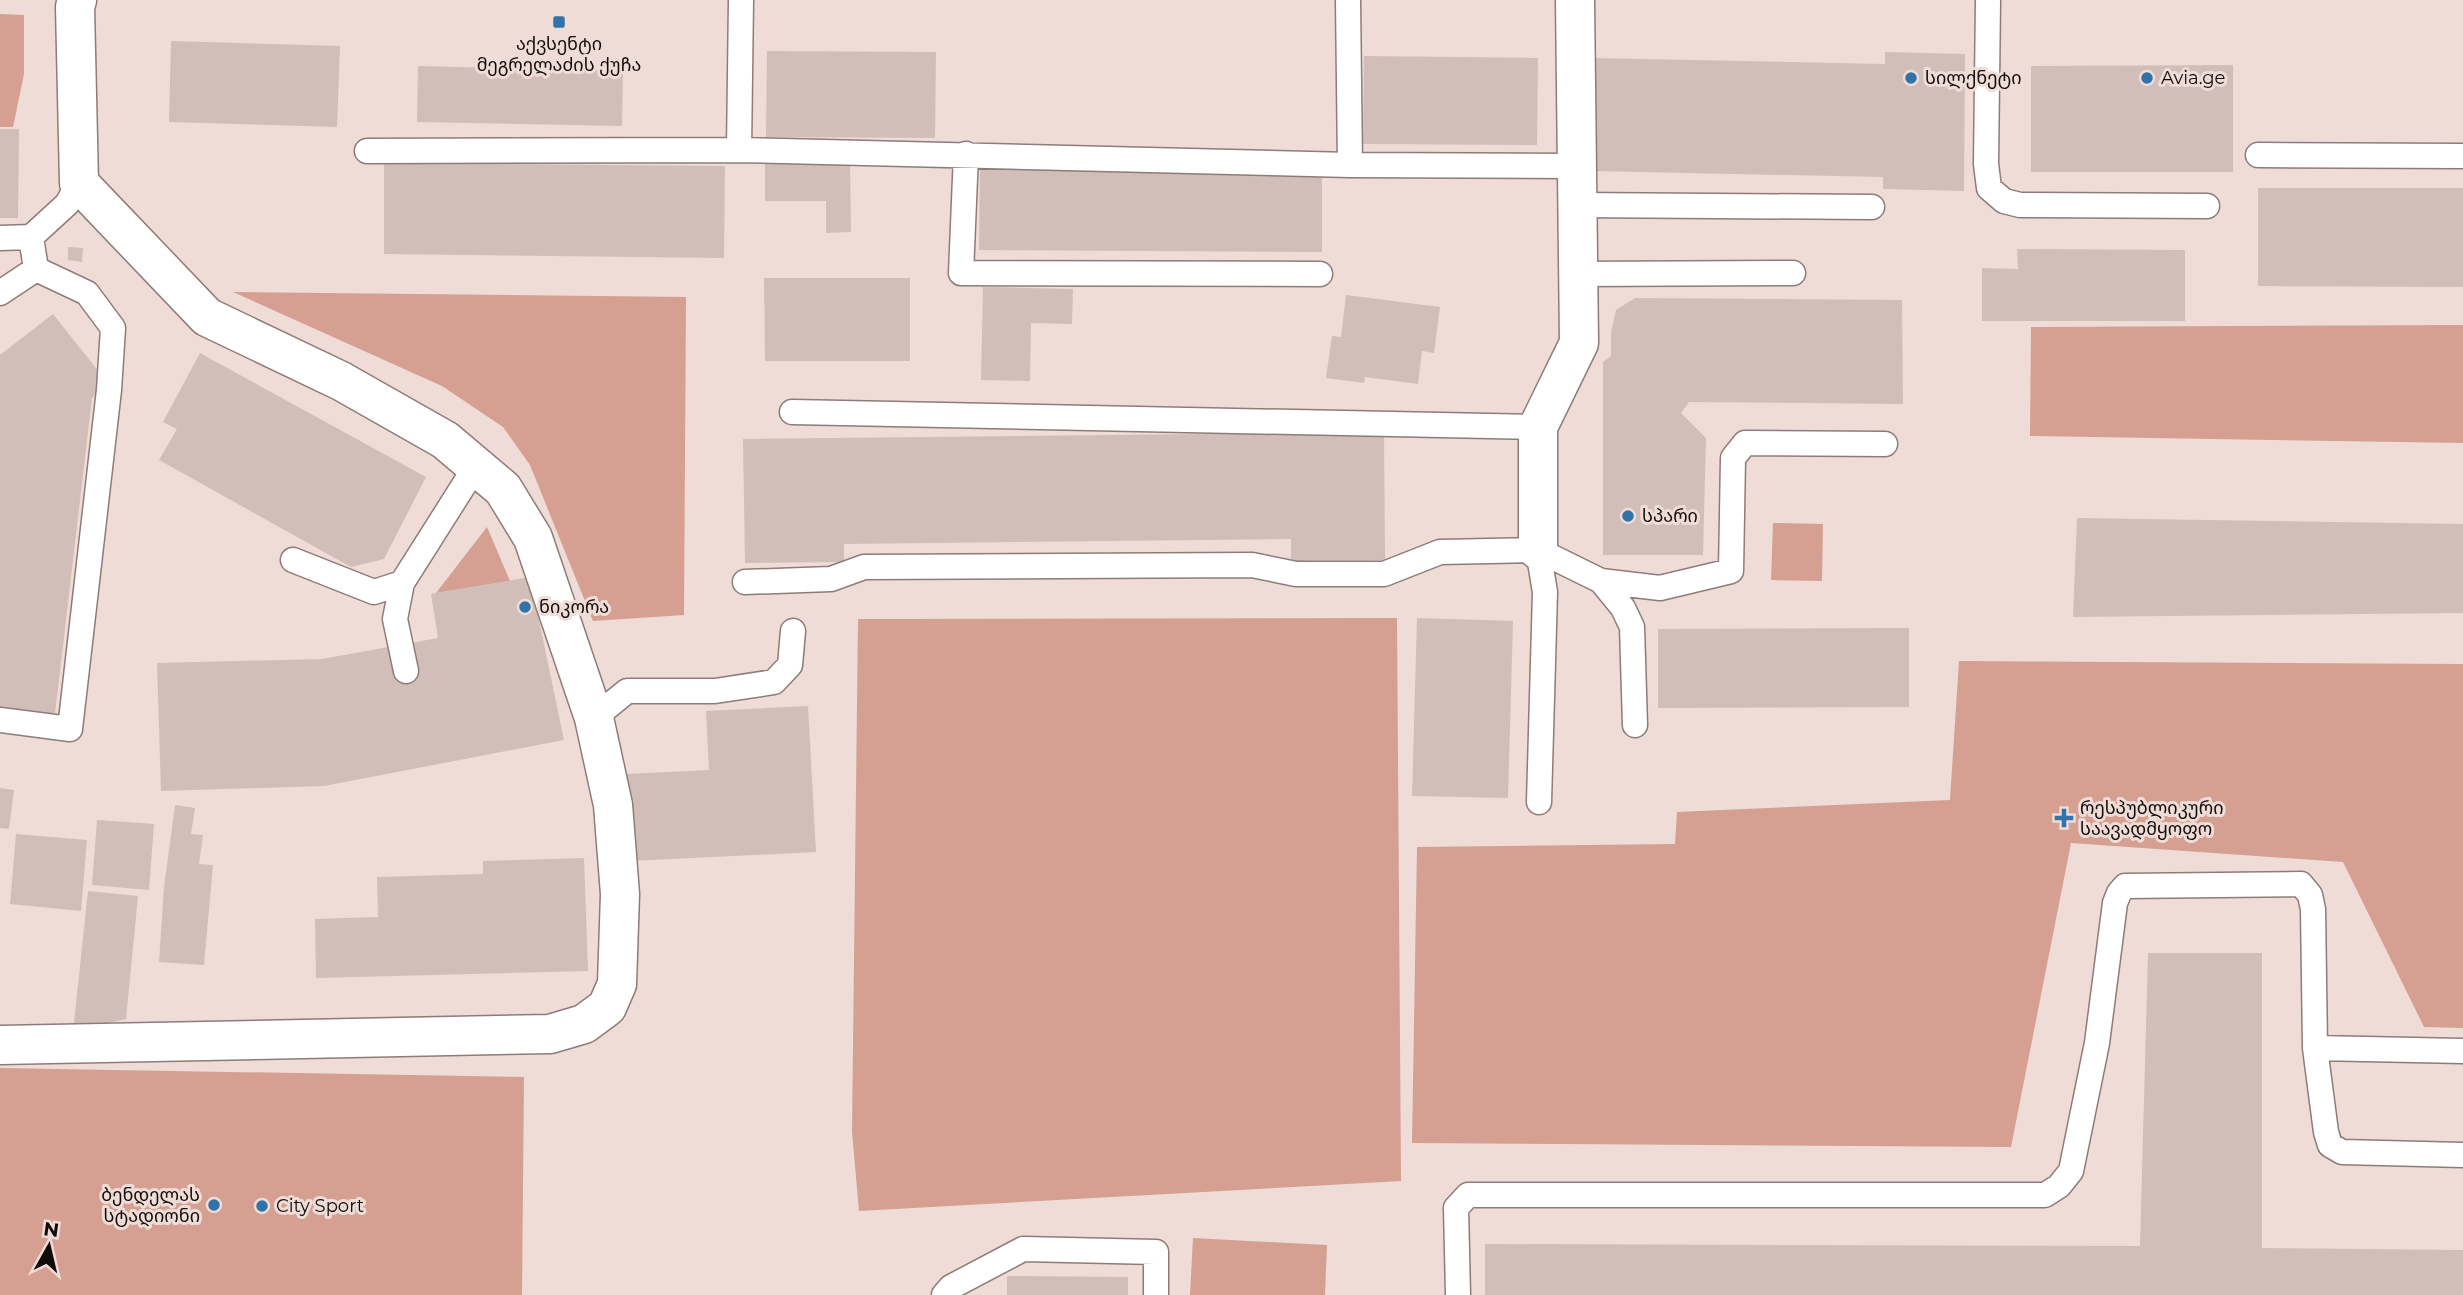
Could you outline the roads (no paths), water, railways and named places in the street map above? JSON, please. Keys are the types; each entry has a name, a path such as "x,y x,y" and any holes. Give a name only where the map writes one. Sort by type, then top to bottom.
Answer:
{"street":[{"path":"0,1045 550,1034 584,1024 607,1007 617,984 620,894 613,805 594,718 533,538 503,489 445,440 341,382 206,317 79,183 77,0"},
{"path":"1538,550 1538,427 1579,343 1575,0"}],"lane":[{"path":"739,150 741,0"},
{"path":"1348,0 1350,165"},
{"path":"1988,0 1986,164 1989,188 2004,201 2020,205 2207,206"},
{"path":"367,151 739,150 1350,165 1576,166"},
{"path":"966,154 961,273 1320,274"},
{"path":"2258,155 2463,156"},
{"path":"0,238 31,237 67,204 79,183"},
{"path":"1577,205 1872,207"},
{"path":"31,237 36,269"},
{"path":"0,293 36,269"},
{"path":"0,720 70,729 114,328 87,293 36,269"},
{"path":"1578,274 1793,273"},
{"path":"792,412 1538,427"},
{"path":"745,582 831,579 864,567 1252,565 1296,574 1384,574 1440,552 1538,550 1601,581 1660,588 1731,571 1733,458 1745,443 1885,444"},
{"path":"406,671 395,618 402,583 476,466"},
{"path":"1538,550 1545,592 1539,802"},
{"path":"293,561 374,592 402,583"},
{"path":"1601,581 1623,608 1632,627 1635,725"},
{"path":"594,718 627,691 715,691 774,682 790,665 793,631"},
{"path":"1458,1295 1456,1208 1468,1195 2045,1195 2059,1186 2071,1171 2097,1043 2115,903 2125,886 2301,884 2310,895 2313,909 2315,1048 2330,1145 2342,1152 2463,1155"},
{"path":"2315,1048 2463,1051"},
{"path":"944,1295 951,1287 1023,1249 1156,1252 1156,1295"}],"place":[{"name":"აქვსენტი მეგრელაძის ქუჩა","path":"559,22"},
{"name":"სილქნეტი","path":"1911,78"},
{"name":"Avia.ge","path":"2147,78"},
{"name":"სპარი","path":"1628,516"},
{"name":"ნიკორა","path":"525,607"},
{"name":"რესპუბლიკური საავადმყოფო","path":"2064,818"},
{"name":"ბენდელას სტადიონი","path":"214,1205"},
{"name":"City Sport","path":"262,1206"}]}
